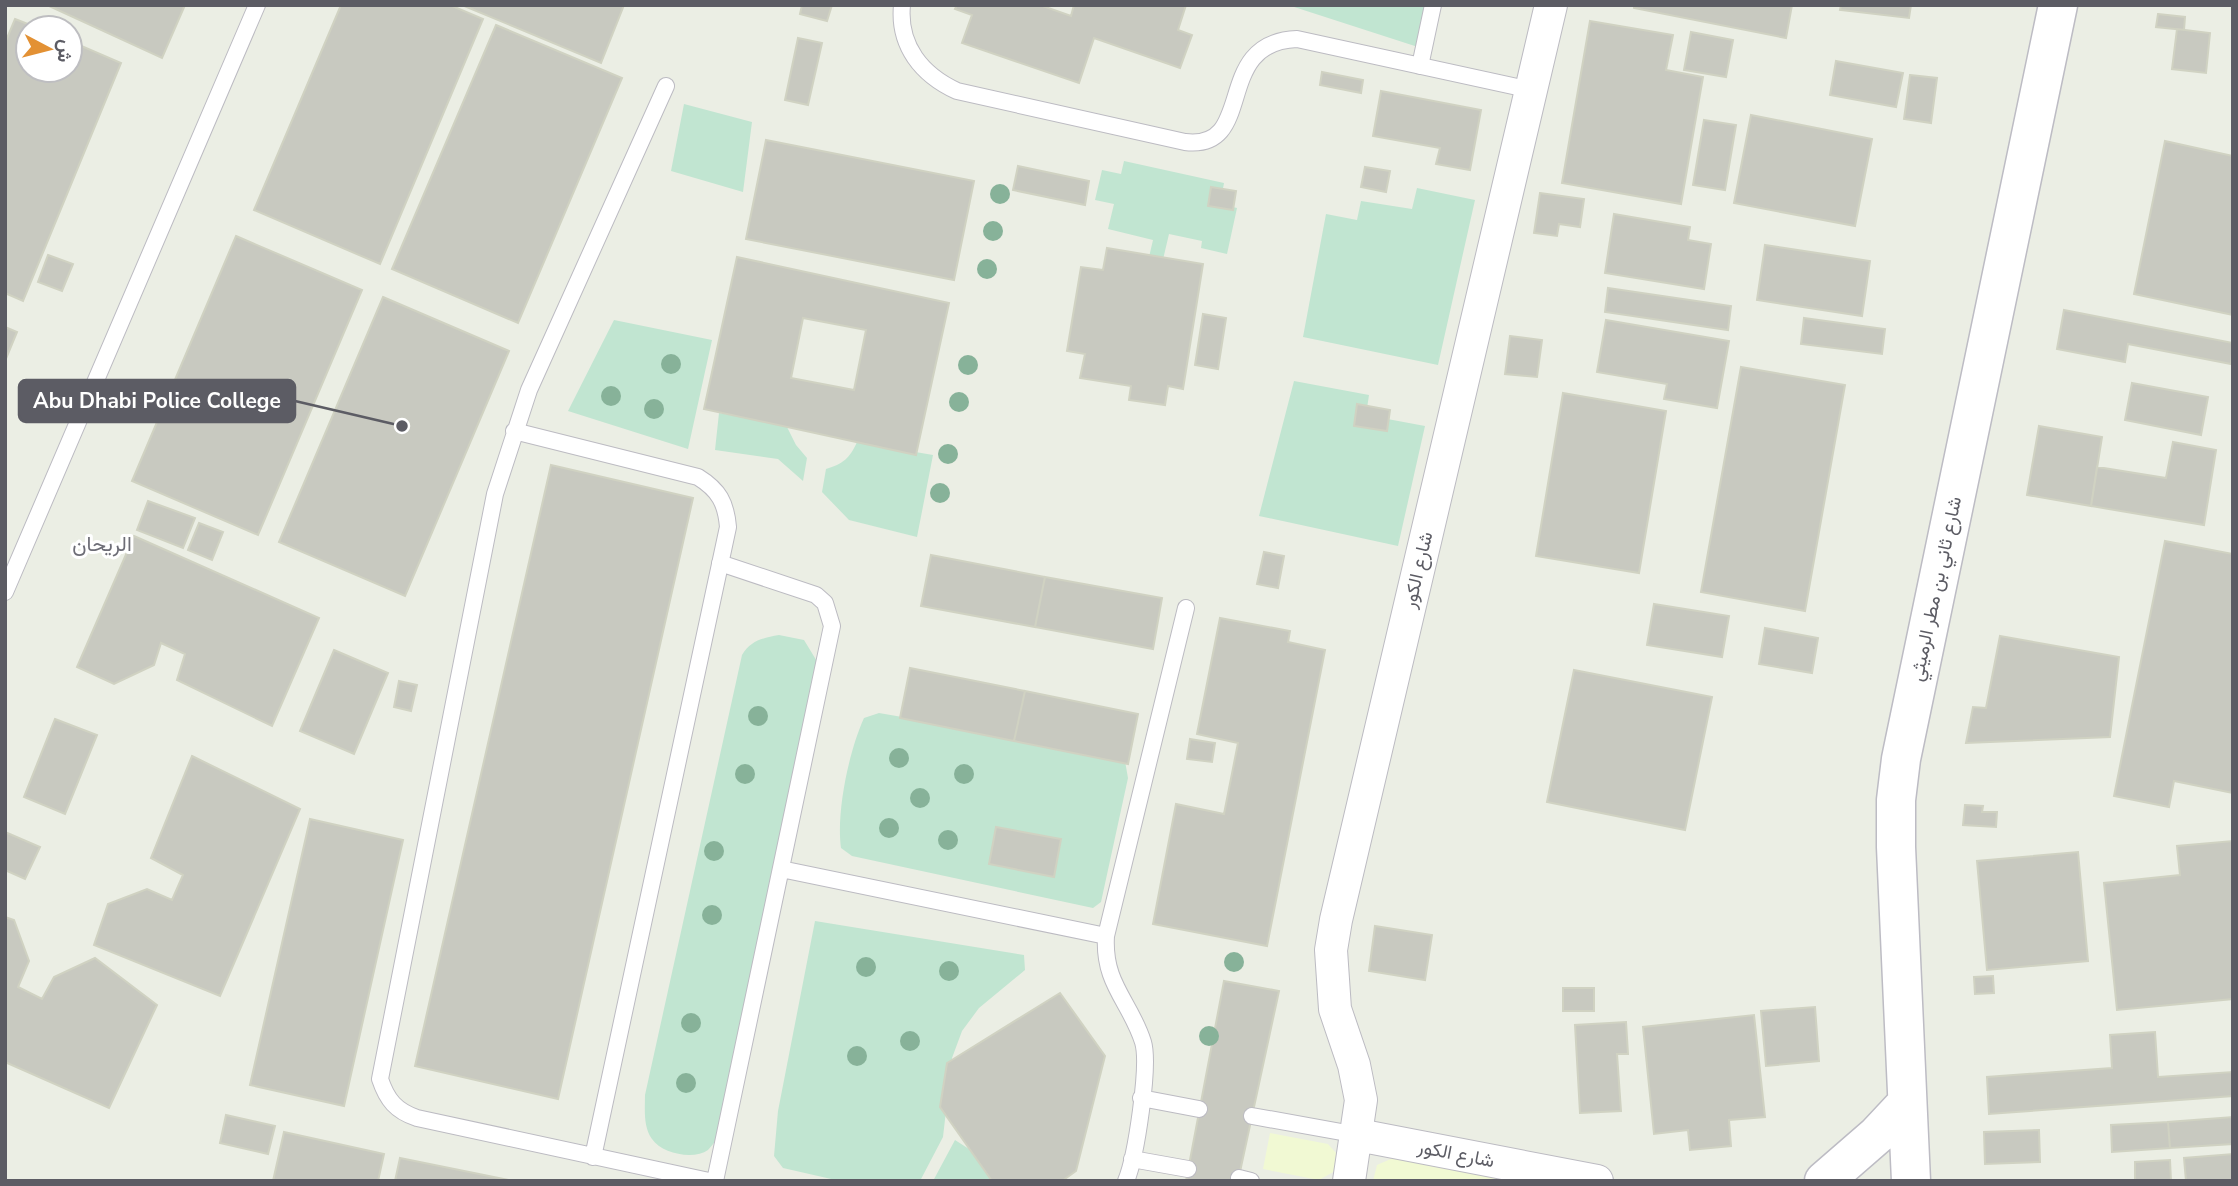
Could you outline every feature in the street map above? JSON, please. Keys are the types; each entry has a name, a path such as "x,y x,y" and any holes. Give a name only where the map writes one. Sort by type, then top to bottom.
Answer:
{"street":[{"name":"شارع الكور","path":"1349,1181 1357,1135 1359,1088 1335,1009 1332,979 1336,920 1551,5"},
{"name":"شارع ثاني بن مطر الرميثي","path":"1911,1181 1896,812 1900,759 2058,5"},
{"path":"1824,1181 1877,1135 1906,1104"},
{"name":"شارع الكور","path":"1357,1135 1597,1181"}],"lane":[{"path":"5,592 257,5"},
{"path":"902,5 904,36 912,55 939,83 957,91 1196,144 1207,141 1223,129 1247,64 1268,44 1297,39 1531,90"},
{"path":"1420,66 1433,5"},
{"path":"666,86 547,350 514,431 495,494 380,1079 385,1094 404,1113 709,1181"},
{"path":"514,431 698,477 712,486 727,511 727,527 720,563 593,1157"},
{"path":"715,1181 832,626 825,603 805,589 720,563"},
{"path":"1126,1181 1132,1159 1146,1061 1144,1044 1112,984 1107,967 1106,936 1186,608"},
{"path":"781,869 1106,936"},
{"path":"1141,1098 1199,1109"},
{"name":"شارع الكور","path":"1252,1116 1357,1135"},
{"path":"1132,1159 1188,1169"}],"shaded area":[{"path":"1288,5 1430,5 1421,48"},
{"path":"684,104 752,122 743,192 671,171"},
{"path":"1124,161 1224,183 1220,204 1237,208 1227,254 1201,248 1202,241 1169,234 1157,285 1143,283 1153,240 1108,229 1114,204 1095,200 1102,170 1121,174"},
{"path":"1417,188 1475,200 1438,365 1303,337 1326,214 1357,220 1361,201 1412,209"},
{"path":"614,320 712,340 688,449 568,411"},
{"path":"1294,381 1369,395 1366,415 1425,426 1398,546 1259,516"},
{"path":"719,413 786,425 796,445 807,458 803,481 778,459 715,450"},
{"path":"857,442 933,455 917,537 849,520 822,492 826,469 845,460"},
{"path":"779,635 804,640 818,663 719,1136 708,1150 702,1153 678,1154 657,1144 649,1134 645,1118 645,1095 742,655 753,643"},
{"path":"879,713 1111,753 1125,761 1128,778 1101,902 1093,908 852,856 841,848 842,800 853,747 864,718"},
{"path":"815,921 1024,955 1025,970 979,1008 962,1031 952,1058 943,1137 920,1181 840,1181 783,1168 774,1156 778,1111"},
{"path":"955,1140 969,1149 993,1181 933,1181"}],"sand":[{"path":"1270,1133 1328,1144 1336,1153 1335,1171 1319,1180 1263,1169"},
{"path":"1393,1158 1511,1181 1373,1181 1377,1165"}],"building":[{"path":"47,5 185,5 162,58 84,22 84,14 67,14"},
{"path":"341,5 450,5 483,19 380,264 254,210"},
{"path":"462,5 624,5 601,63"},
{"path":"802,5 832,5 827,21 800,14"},
{"path":"957,5 1040,5 1071,16 1074,5 1186,5 1178,30 1192,35 1180,68 1094,38 1079,83 962,43 972,15 955,9"},
{"path":"1634,5 1792,5 1786,38 1634,8"},
{"path":"1841,5 1911,5 1909,18 1840,10"},
{"path":"2158,14 2185,17 2184,30 2156,27"},
{"path":"14,21 14,84 84,84 84,47 121,63 23,301 5,293 5,43"},
{"path":"1590,21 1673,35 1666,70 1703,77 1681,204 1562,183"},
{"path":"496,25 622,78 518,323 392,269"},
{"path":"2177,29 2210,33 2206,73 2172,69"},
{"path":"1691,32 1733,40 1726,77 1684,70"},
{"path":"798,38 822,43 808,105 785,100"},
{"path":"1836,61 1903,73 1896,107 1830,95"},
{"path":"1322,72 1363,80 1361,93 1320,85"},
{"path":"1910,75 1937,78 1931,123 1904,119"},
{"path":"1381,91 1481,110 1470,170 1436,164 1440,148 1373,136"},
{"path":"1751,115 1872,139 1855,226 1734,203"},
{"path":"1704,120 1736,125 1725,190 1693,185"},
{"path":"766,140 974,181 954,280 746,239"},
{"path":"2165,141 2233,156 2233,315 2134,294"},
{"path":"1018,166 1089,181 1085,205 1013,190"},
{"path":"1365,167 1390,171 1386,192 1361,187"},
{"path":"1211,187 1236,191 1233,210 1208,206"},
{"path":"1540,193 1584,199 1580,227 1559,224 1557,236 1534,233"},
{"path":"1614,214 1690,227 1688,240 1711,244 1704,289 1605,273"},
{"path":"236,236 362,290 258,535 132,481"},
{"path":"1765,245 1870,261 1862,316 1757,300"},
{"path":"1107,248 1203,264 1183,389 1168,386 1165,405 1129,400 1131,386 1080,378 1085,354 1067,351 1081,267 1103,270"},
{"path":"48,255 73,264 62,291 38,282"},
{"path":"737,257 949,303 916,455 704,409","holes":["803,318 866,330 854,390 791,378"]},
{"path":"1608,288 1731,306 1728,330 1605,312"},
{"path":"383,297 509,351 405,596 279,542"},
{"path":"2064,310 2233,343 2231,364 2128,344 2125,362 2057,349"},
{"path":"1203,314 1226,318 1218,369 1195,365"},
{"path":"1804,318 1885,329 1882,354 1801,344"},
{"path":"1606,320 1729,341 1717,408 1664,399 1667,384 1597,372"},
{"path":"5,327 17,332 5,361"},
{"path":"1510,336 1542,340 1537,377 1505,374"},
{"path":"1741,367 1845,385 1805,611 1701,592"},
{"path":"2132,383 2208,397 2201,435 2125,420"},
{"path":"1563,393 1666,411 1639,573 1536,556"},
{"path":"1357,404 1390,410 1387,431 1354,426"},
{"path":"2039,426 2102,437 2091,506 2027,495"},
{"path":"2173,442 2216,450 2204,525 2091,506 2097,467 2166,478"},
{"path":"551,465 693,498 558,1099 415,1066"},
{"path":"148,501 195,518 183,548 137,530"},
{"path":"199,523 223,532 212,560 188,550"},
{"path":"134,536 319,618 272,726 177,680 185,654 161,643 154,665 114,684 77,667"},
{"path":"2165,541 2233,554 2233,793 2174,781 2169,807 2114,796"},
{"path":"1264,552 1284,556 1278,588 1257,584"},
{"path":"931,555 1045,577 1035,627 921,606"},
{"path":"1045,577 1162,598 1153,649 1035,627"},
{"path":"1654,604 1729,616 1722,657 1647,645"},
{"path":"1220,618 1290,631 1288,642 1325,650 1267,946 1153,924 1176,804 1224,814 1238,743 1197,734"},
{"path":"1765,628 1818,638 1812,673 1759,664"},
{"path":"2000,636 2119,657 2110,737 1966,743 1973,707 1986,708"},
{"path":"334,650 388,673 354,754 300,731"},
{"path":"910,668 1025,691 1014,741 900,718"},
{"path":"1574,670 1712,697 1685,830 1547,802"},
{"path":"399,681 417,685 411,711 394,707"},
{"path":"1025,691 1138,714 1128,764 1014,741"},
{"path":"55,719 97,735 65,814 24,797"},
{"path":"1190,739 1215,743 1212,762 1187,759"},
{"path":"192,756 300,809 220,996 94,945 108,904 147,889 172,900 183,875 151,858"},
{"path":"1965,805 1983,806 1982,812 1997,812 1996,827 1963,825"},
{"path":"310,819 403,840 344,1106 250,1085"},
{"path":"996,827 1061,839 1054,877 989,864"},
{"path":"5,832 40,847 25,879 5,870"},
{"path":"2233,841 2233,999 2117,1010 2104,883 2180,875 2177,846"},
{"path":"2078,852 2088,961 1987,970 1977,861"},
{"path":"5,917 14,920 29,961 18,987 42,999 54,977 95,958 157,1005 109,1108 5,1062"},
{"path":"1375,926 1432,935 1425,980 1369,971"},
{"path":"1993,976 1994,993 1975,994 1974,977"},
{"path":"1224,981 1279,991 1238,1181 1186,1181"},
{"path":"1563,988 1594,988 1594,1011 1563,1011"},
{"path":"1060,993 1105,1056 1076,1171 1062,1181 992,1181 940,1107 947,1063"},
{"path":"1815,1007 1819,1061 1766,1066 1761,1011"},
{"path":"1754,1015 1765,1117 1729,1120 1731,1146 1690,1150 1688,1130 1654,1134 1643,1027"},
{"path":"1626,1022 1628,1054 1617,1054 1621,1111 1580,1113 1575,1025"},
{"path":"2155,1032 2158,1077 2233,1072 2233,1096 1989,1114 1987,1077 2112,1068 2110,1035"},
{"path":"226,1115 275,1126 268,1154 220,1143"},
{"path":"2233,1117 2233,1144 2170,1148 2168,1122"},
{"path":"2168,1122 2170,1148 2112,1152 2111,1125"},
{"path":"2039,1130 2040,1162 1985,1164 1984,1132"},
{"path":"284,1132 384,1154 378,1181 273,1181"},
{"path":"2233,1154 2233,1181 2186,1181 2184,1158"},
{"path":"400,1158 514,1181 395,1181"},
{"path":"2170,1160 2171,1181 2135,1181 2135,1162"}],"place":[{"name":"Abu Dhabi Police College","path":"402,426"}],"district":[{"name":"الريحان","path":"102,544"}]}
